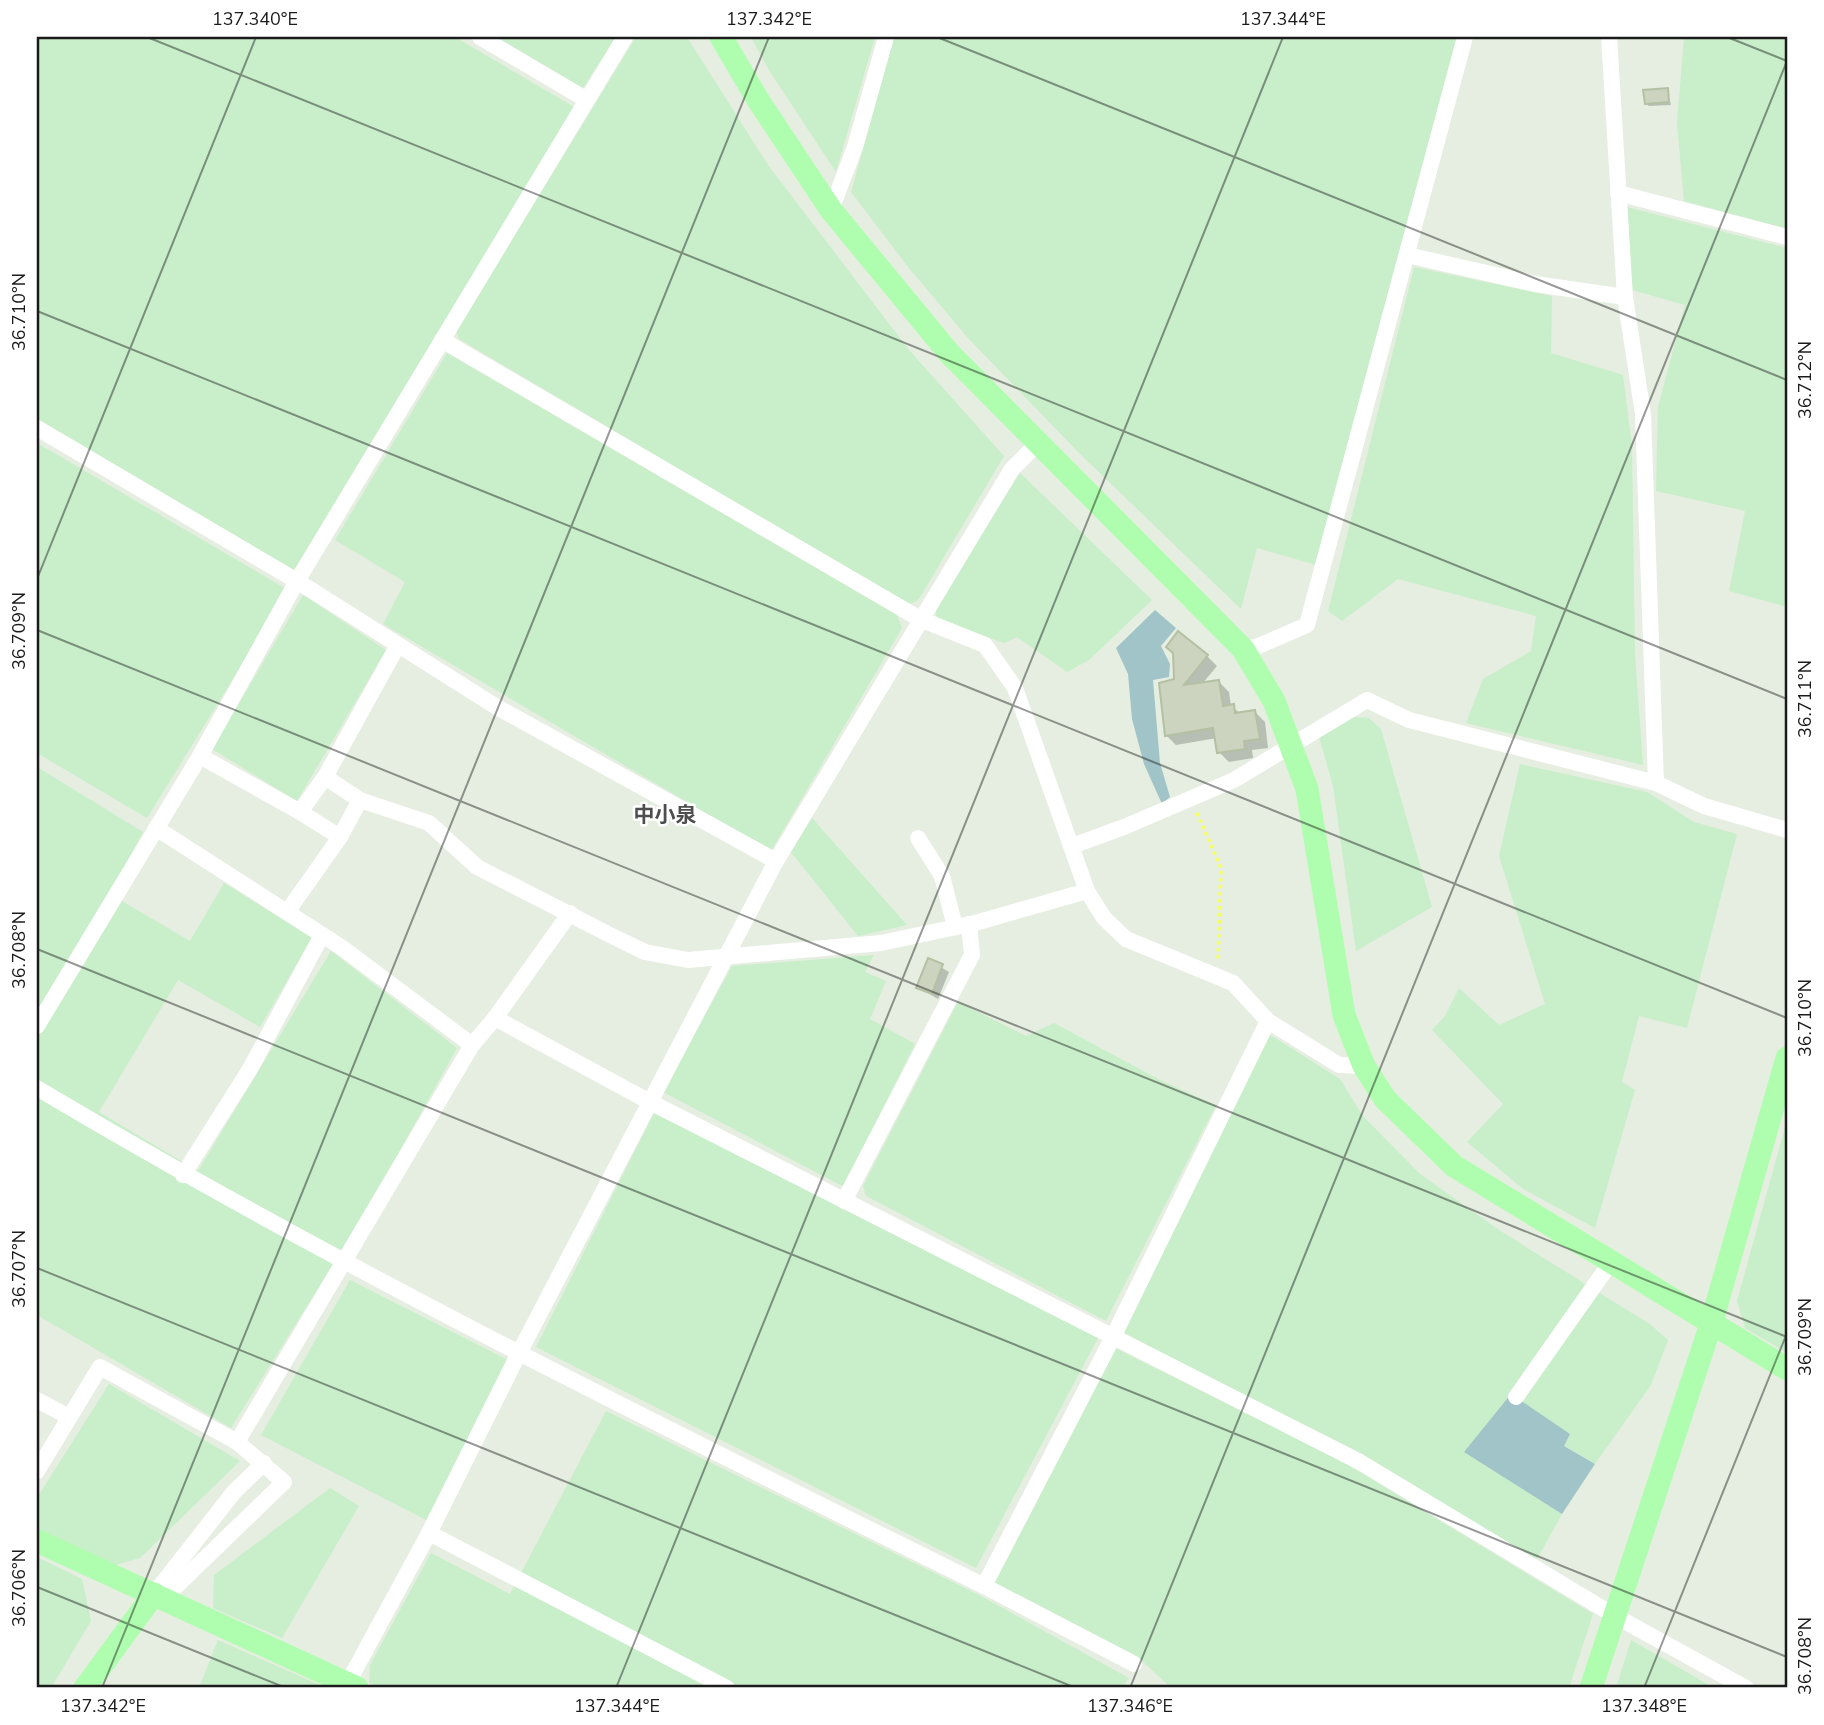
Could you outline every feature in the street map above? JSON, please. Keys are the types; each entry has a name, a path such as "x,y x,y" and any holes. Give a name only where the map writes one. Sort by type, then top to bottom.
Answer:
{"street":[{"path":"480,37 587,100"},
{"path":"37,1026 200,756 298,580 625,37"},
{"path":"721,37 758,100 831,210 949,353 1243,649 1274,701 1307,789 1344,1015 1364,1066 1385,1099 1454,1166 1787,1369"},
{"path":"831,210 855,147 886,37"},
{"path":"1243,649 1256,647 1307,625 1465,37"},
{"path":"1609,37 1625,297 1643,414 1656,783"},
{"path":"1618,193 1787,237"},
{"path":"1406,255 1535,284 1625,297"},
{"path":"442,340 920,619 985,645 1015,688 1087,891 1104,918 1126,939 1233,983 1268,1021 1339,1065 1364,1066"},
{"path":"37,428 298,580 495,706 776,861"},
{"path":"37,1541 350,1687 519,1353 776,861 1012,468 1037,444"},
{"path":"300,812 325,777 398,645"},
{"path":"1072,846 1234,780 1291,743 1367,700 1409,720 1656,783 1704,806 1787,830"},
{"path":"200,756 340,837"},
{"path":"325,777 360,800 429,824 477,867 645,952 688,960 881,943 962,926 1087,891"},
{"path":"287,912 340,837 360,800"},
{"path":"156,828 322,935 472,1045"},
{"path":"844,1201 972,955 942,876 919,838"},
{"path":"237,1442 472,1045 495,1018 570,913"},
{"path":"183,1175 250,1069 322,935"},
{"path":"495,1018 650,1102 1360,1462 1615,1616 1746,1688"},
{"path":"984,1586 1113,1337 1268,1021"},
{"path":"1591,1688 1711,1324 1787,1058"},
{"path":"37,1088 183,1175 344,1263 1134,1664"},
{"path":"1516,1397 1611,1262"},
{"path":"37,1471 100,1367 237,1442 284,1482 159,1597"},
{"path":"37,1400 69,1417"},
{"path":"85,1688 159,1597 234,1492 264,1463"},
{"path":"429,1533 727,1688"}],"path":[{"path":"1190,799 1221,868 1216,977"}],"green space":[{"path":"37,37 455,37 574,107 294,574 37,421"},
{"path":"497,37 616,37 583,88"},
{"path":"636,37 687,37 768,165 909,350 1004,456 919,599 909,605 459,339 456,331"},
{"path":"751,37 875,37 836,172 770,72"},
{"path":"894,37 1459,37 1316,565 1257,548 1241,609 1080,454 968,338 908,267 851,192"},
{"path":"1684,37 1787,37 1787,229 1684,201 1677,123"},
{"path":"1627,207 1787,248 1787,607 1729,591 1745,511 1656,491 1658,407 1685,305 1632,290"},
{"path":"1414,267 1552,296 1551,353 1623,375 1632,446 1635,656 1643,765 1466,723 1483,679 1531,651 1536,616 1398,579 1342,621 1328,611"},
{"path":"447,353 897,615 902,628 771,851 383,624 405,582 335,540"},
{"path":"37,443 288,590 147,818 37,753"},
{"path":"1020,473 1152,600 1089,660 1067,672 1017,637 1004,643 937,619 935,608"},
{"path":"303,595 386,650 297,801 212,749"},
{"path":"1353,717 1369,718 1381,729 1432,907 1356,951 1333,786 1319,737"},
{"path":"1520,764 1647,792 1694,822 1737,834 1687,1028 1639,1016 1622,1082 1635,1090 1595,1228 1523,1189 1467,1142 1503,1104 1432,1030 1445,1016 1459,988 1499,1025 1545,1004 1499,856"},
{"path":"37,767 143,832 110,894 190,941 224,883 312,938 260,1027 178,980 99,1112 198,1171 331,951 457,1048 368,1208 231,1428 37,1315"},
{"path":"812,818 907,925 858,936 791,852"},
{"path":"874,955 865,972 886,981 870,1019 915,1044 844,1187 663,1092 732,966"},
{"path":"958,1002 1026,1036 1054,1023 1160,1080 1216,1105 1106,1321 866,1196 863,1186"},
{"path":"1269,1034 1340,1079 1363,1116 1420,1174 1499,1230 1651,1325 1668,1340 1651,1385 1595,1464 1563,1445 1570,1433 1465,1452 1562,1514 1536,1561 1245,1396 1124,1333"},
{"path":"655,1111 1098,1338 976,1568 536,1347"},
{"path":"1787,1120 1787,1353 1745,1328 1737,1301"},
{"path":"350,1280 510,1361 426,1520 261,1435"},
{"path":"1115,1348 1340,1460 1593,1614 1569,1688 1171,1688 1137,1656 993,1582"},
{"path":"109,1384 240,1461 140,1558 115,1565 37,1530 37,1498"},
{"path":"606,1411 979,1595 1129,1678 1122,1688 382,1688 369,1683 370,1665 431,1553 510,1594"},
{"path":"330,1488 359,1506 282,1638 213,1608 214,1575"},
{"path":"37,1557 82,1579 91,1621 51,1688 37,1688"},
{"path":"218,1640 320,1685 321,1688 199,1688"},
{"path":"1631,1640 1714,1688 1616,1688"}],"shaded area":[{"path":"1155,610 1176,628 1161,646 1170,664 1169,677 1153,680 1160,763 1170,797 1162,804 1144,764 1132,719 1128,674 1116,648"},
{"path":"1511,1394 1570,1434 1564,1446 1595,1464 1562,1514 1464,1452"}],"building":[{"path":"1668,88 1669,102 1645,104 1643,90"},
{"path":"1178,631 1208,655 1184,685 1219,680 1223,706 1234,704 1235,713 1255,710 1260,739 1244,741 1245,749 1217,753 1213,728 1165,736 1159,683 1174,679 1173,653 1166,647"},
{"path":"928,958 943,964 932,994 916,988"}],"district":[{"name":"中小泉","path":"665,815"}]}
